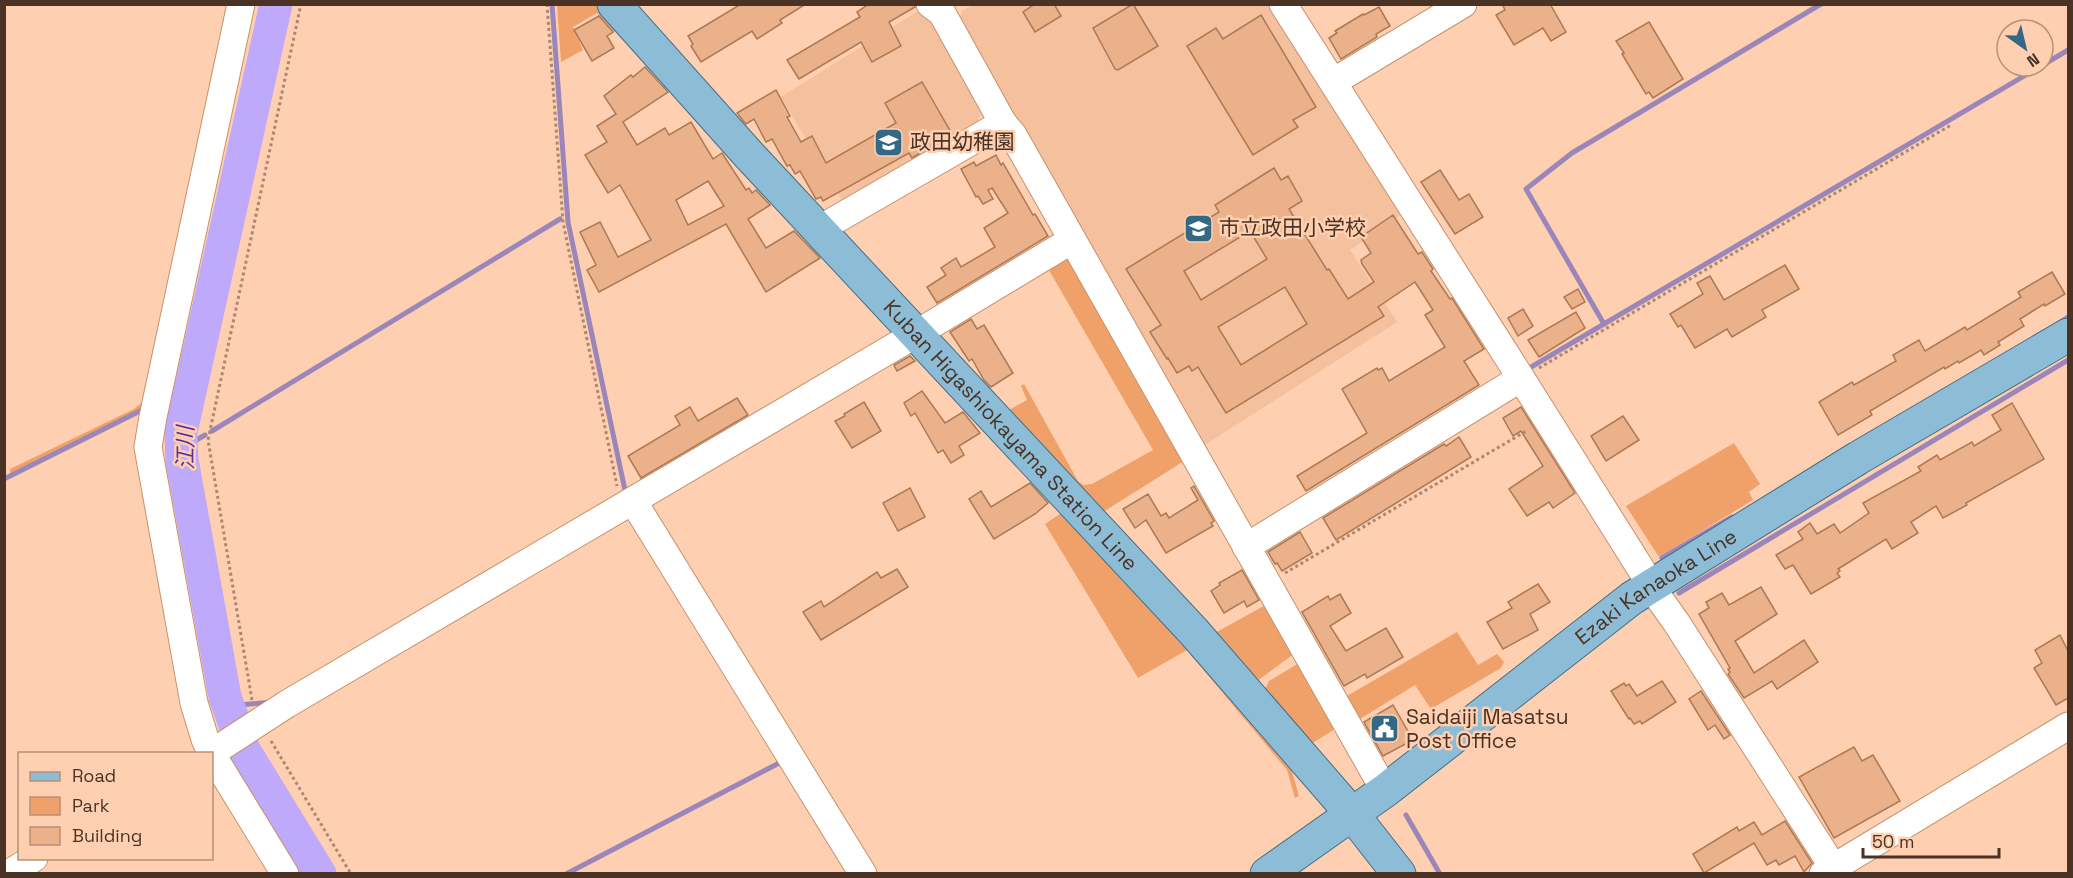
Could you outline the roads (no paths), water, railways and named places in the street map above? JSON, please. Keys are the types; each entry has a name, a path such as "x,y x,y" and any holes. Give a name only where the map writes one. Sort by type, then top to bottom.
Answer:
{"main road":[{"name":"Kuban Higashiokayama Station Line","path":"614,4 818,230 1194,632 1352,814 1399,873"},
{"name":"Ezaki Kanaoka Line","path":"1267,873 1386,789 1586,632 1651,585 1858,458 2068,334"}],"street":[{"path":"241,4 148,447 194,703 205,739 214,750 285,873"},
{"path":"1283,4 1339,79 1527,374 1547,419 1832,871 2068,726"},
{"path":"1339,79 1462,4"},
{"path":"943,7 1003,123 1013,135 1230,514 1251,544 1376,775 1386,789"},
{"path":"818,230 1003,123"},
{"path":"214,750 255,715 626,496 916,334 1072,240"},
{"path":"1251,544 1527,374"},
{"path":"626,496 864,873"},
{"path":"8,873 31,860"}],"waterway":[{"name":"江川","path":"276,4 181,432 182,460 225,697 244,750 320,874"},
{"path":"552,4 568,222 626,495"},
{"path":"1604,324 1526,189 1572,153 1821,4"},
{"path":"2055,58 2068,50"},
{"path":"1526,370 2021,78"},
{"path":"212,431 560,219"},
{"path":"2057,324 2068,317"},
{"path":"1679,593 2068,360"},
{"path":"168,397 193,384"},
{"path":"4,479 146,408"},
{"path":"181,449 205,435"},
{"path":"1662,558 1732,517"},
{"path":"228,706 272,702"},
{"path":"566,874 783,761"},
{"path":"1406,815 1440,874"}],"place":[{"name":"政田幼稚園","path":"889,142"},
{"name":"市立政田小学校","path":"1198,228"},
{"name":"Saidaiji Masatsu Post Office","path":"1385,729"}]}
